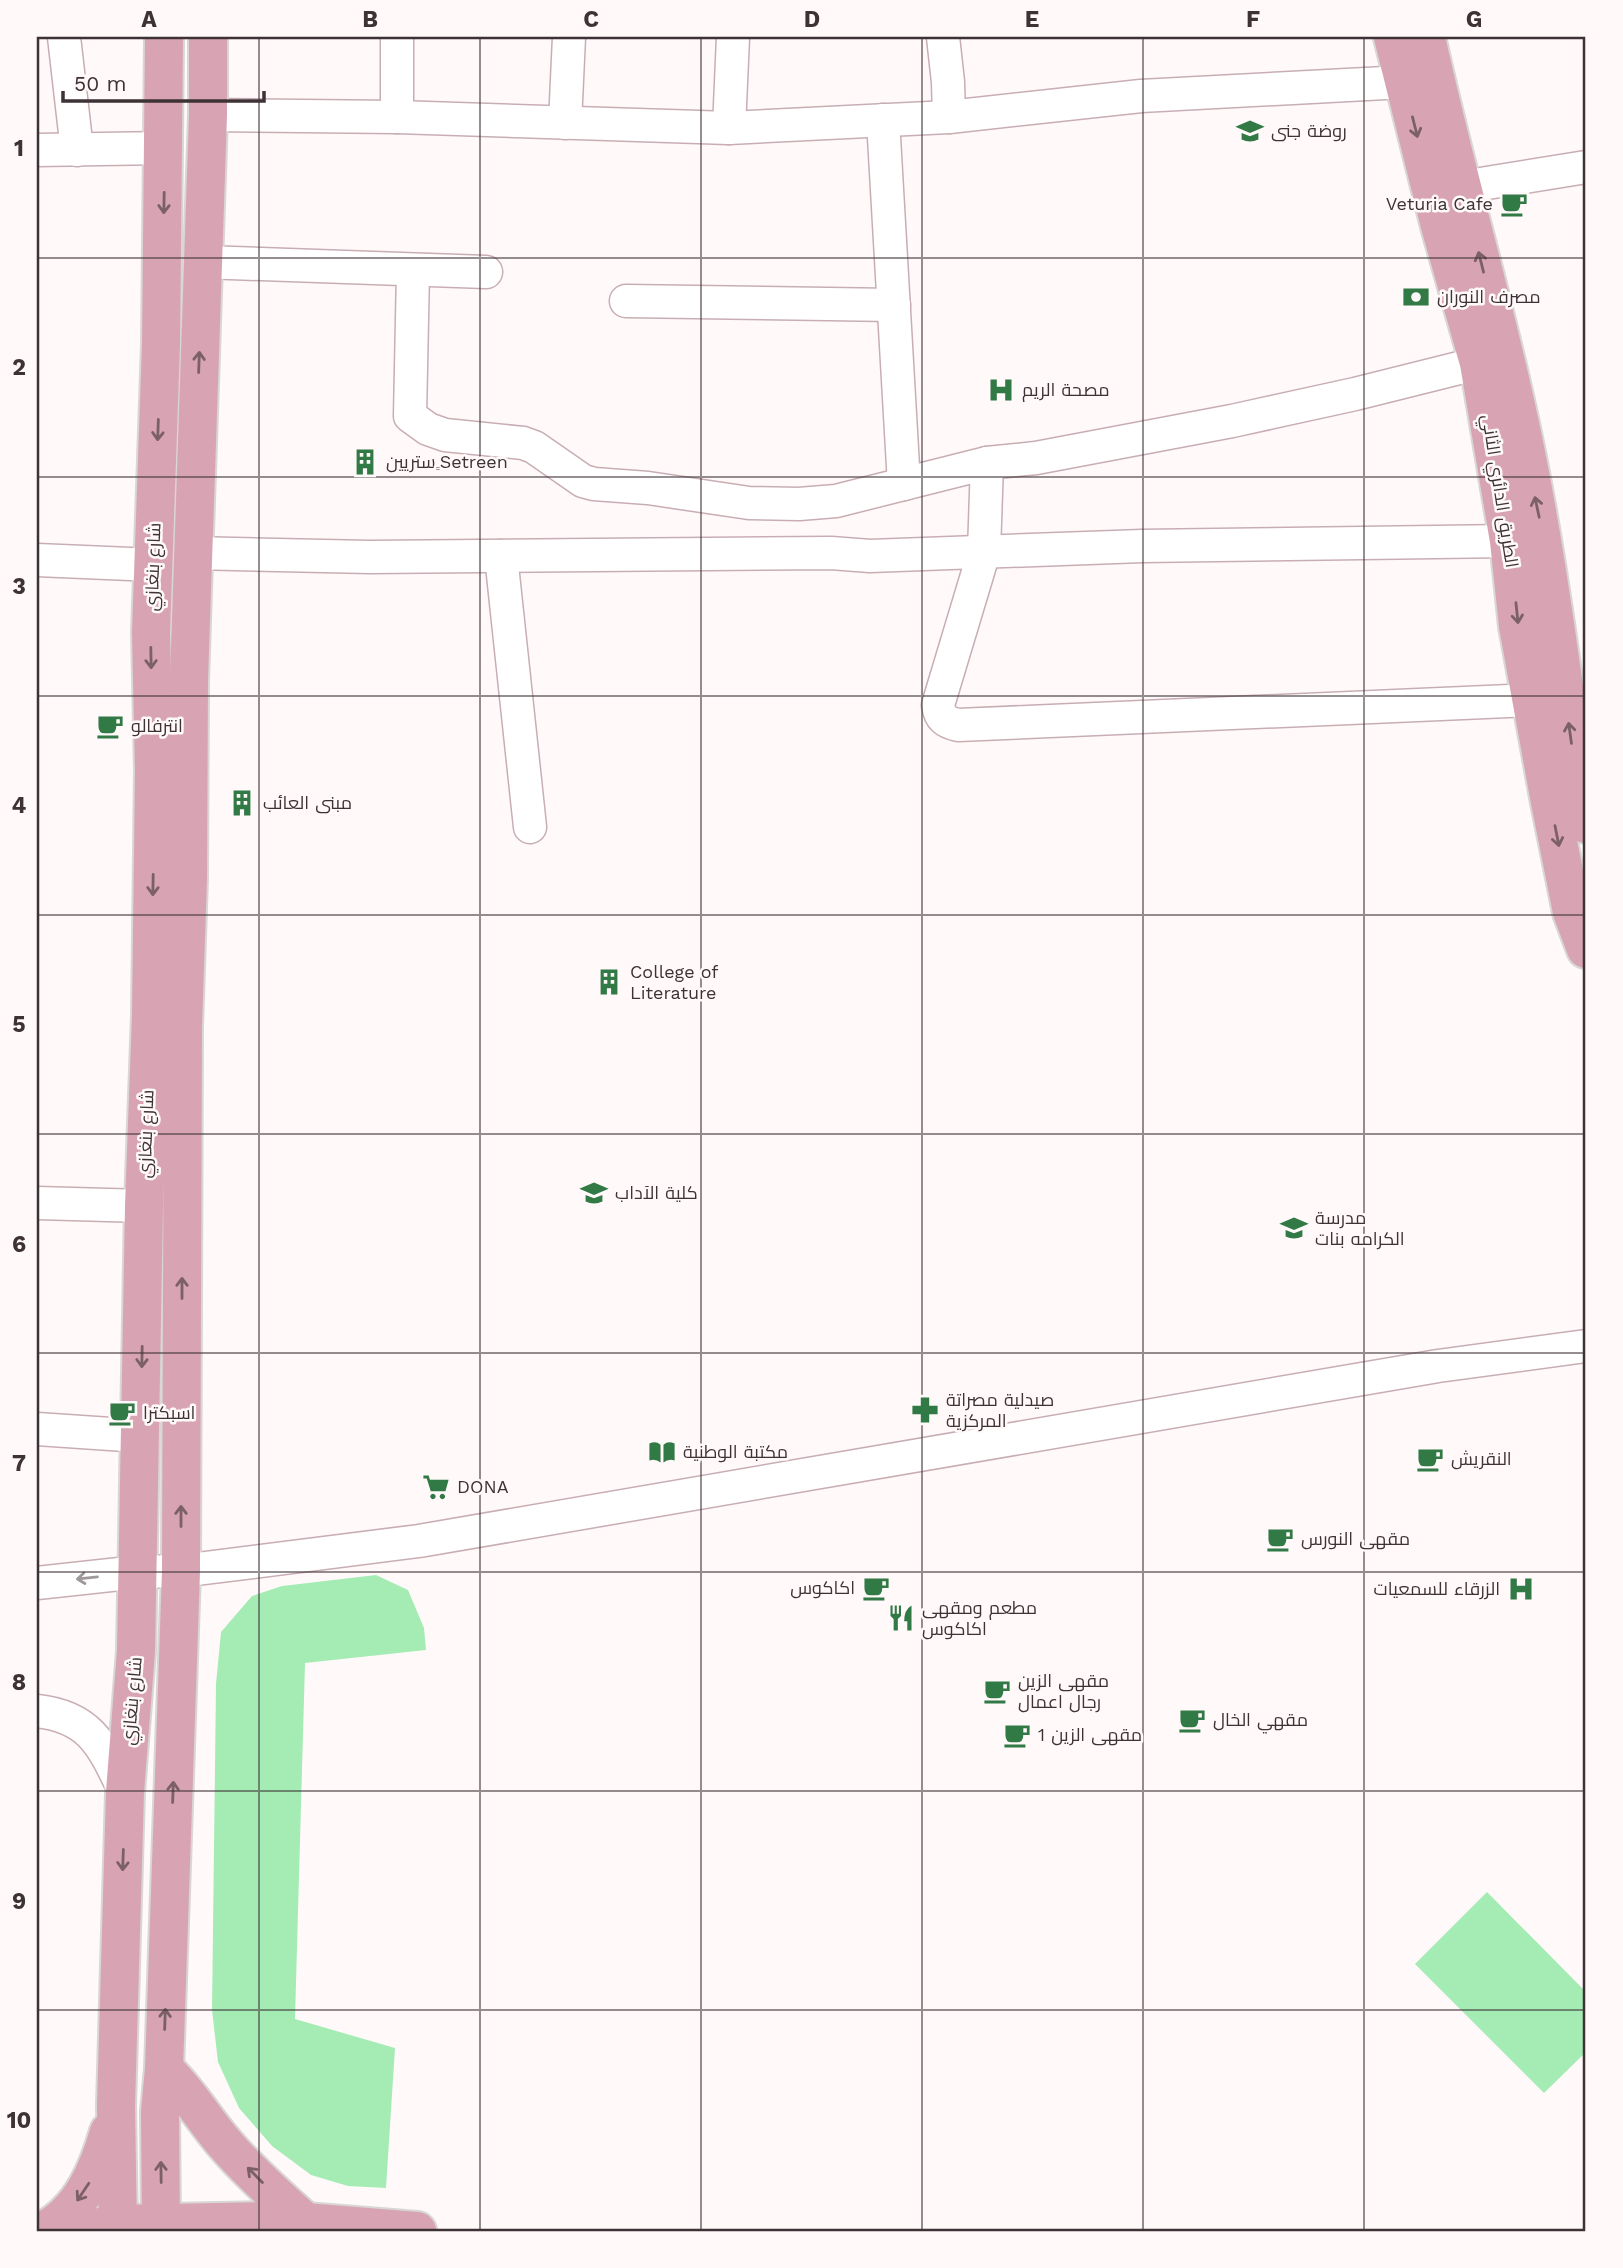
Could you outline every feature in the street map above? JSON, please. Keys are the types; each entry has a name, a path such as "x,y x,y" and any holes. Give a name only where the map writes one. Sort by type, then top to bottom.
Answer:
{"main road":[{"name":"شارع بنغازي","path":"118,2227 116,2106 125,1792 136,1651 144,1206 151,1015 154,798 151,632 161,359 164,37"},
{"name":"شارع بنغازي","path":"161,2227 160,2112 164,2069 181,1571 183,1027 188,878 189,680 208,115 208,37"},
{"name":"الطريق الدائري الثاني","path":"1394,37 1440,226 1479,363 1509,541 1518,626 1572,912 1586,949"},
{"name":"الطريق الدائري الثاني","path":"1426,37 1514,397 1541,527 1579,794 1586,824"},
{"path":"164,2069 180,2084 227,2146 305,2222"},
{"path":"43,2231 80,2199 88,2187 104,2150 116,2106"},
{"path":"78,2231 118,2227 305,2222 417,2231"}],"street":[{"path":"64,37 77,150"},
{"path":"397,37 397,117"},
{"path":"565,124 569,37"},
{"path":"729,128 733,37"},
{"path":"943,37 948,74 949,117"},
{"path":"208,115 397,117 729,128 949,117 1141,96 1404,82"},
{"path":"883,120 904,484"},
{"path":"37,150 165,148"},
{"path":"1462,187 1586,167"},
{"path":"203,262 486,272"},
{"path":"413,271 411,416 428,429 458,438 523,443 543,452 583,481 594,484 648,488 748,503 836,501 987,463 1036,458 1232,421 1479,363"},
{"path":"626,301 894,306"},
{"path":"987,463 984,552 937,705 939,715 947,723 985,724 1533,700"},
{"path":"747,553 748,503"},
{"path":"192,553 370,557 747,553 870,556 1142,546 1509,541"},
{"path":"501,556 530,827"},
{"path":"37,560 154,565"},
{"path":"37,1203 144,1206"},
{"path":"37,1583 138,1572 181,1571 419,1541 1438,1366 1586,1346"},
{"path":"37,1429 140,1436"},
{"path":"37,1711 57,1713 87,1730 108,1757 125,1792"}],"green space":[{"path":"376,1575 408,1590 424,1628 426,1650 305,1663 295,2019 395,2048 386,2188 348,2186 311,2175 272,2146 239,2108 218,2062 212,2010 216,1684 221,1632 252,1596 282,1586"},
{"path":"1487,1892 1586,1992 1586,2052 1544,2093 1415,1964"}],"place":[{"name":"روضة جنى","path":"1250,131"},
{"name":"Veturia Cafe","path":"1514,204"},
{"name":"مصرف النوران","path":"1416,297"},
{"name":"مصحة الريم","path":"1001,390"},
{"name":"ستريين ٍSetreen","path":"365,462"},
{"name":"انترفالو","path":"110,726"},
{"name":"مبنى العائب","path":"242,803"},
{"name":"College of Literature","path":"609,982"},
{"name":"كلية الآداب","path":"594,1193"},
{"name":"مدرسة الكرامه بنات","path":"1294,1228"},
{"name":"صيدلية مصراتة المركزية","path":"925,1410"},
{"name":"اسبكترا","path":"122,1413"},
{"name":"مكتبة الوطنية","path":"662,1452"},
{"name":"النقريش","path":"1430,1459"},
{"name":"DONA","path":"436,1487"},
{"name":"مقهى النورس","path":"1280,1539"},
{"name":"اكاكوس","path":"876,1588"},
{"name":"الزرقاء للسمعيات","path":"1521,1589"},
{"name":"مطعم ومقهى اكاكوس","path":"901,1618"},
{"name":"مقهى الزين رجال اعمال","path":"997,1691"},
{"name":"مقهي الخال","path":"1192,1720"},
{"name":"مقهى الزين 1","path":"1017,1735"}]}
